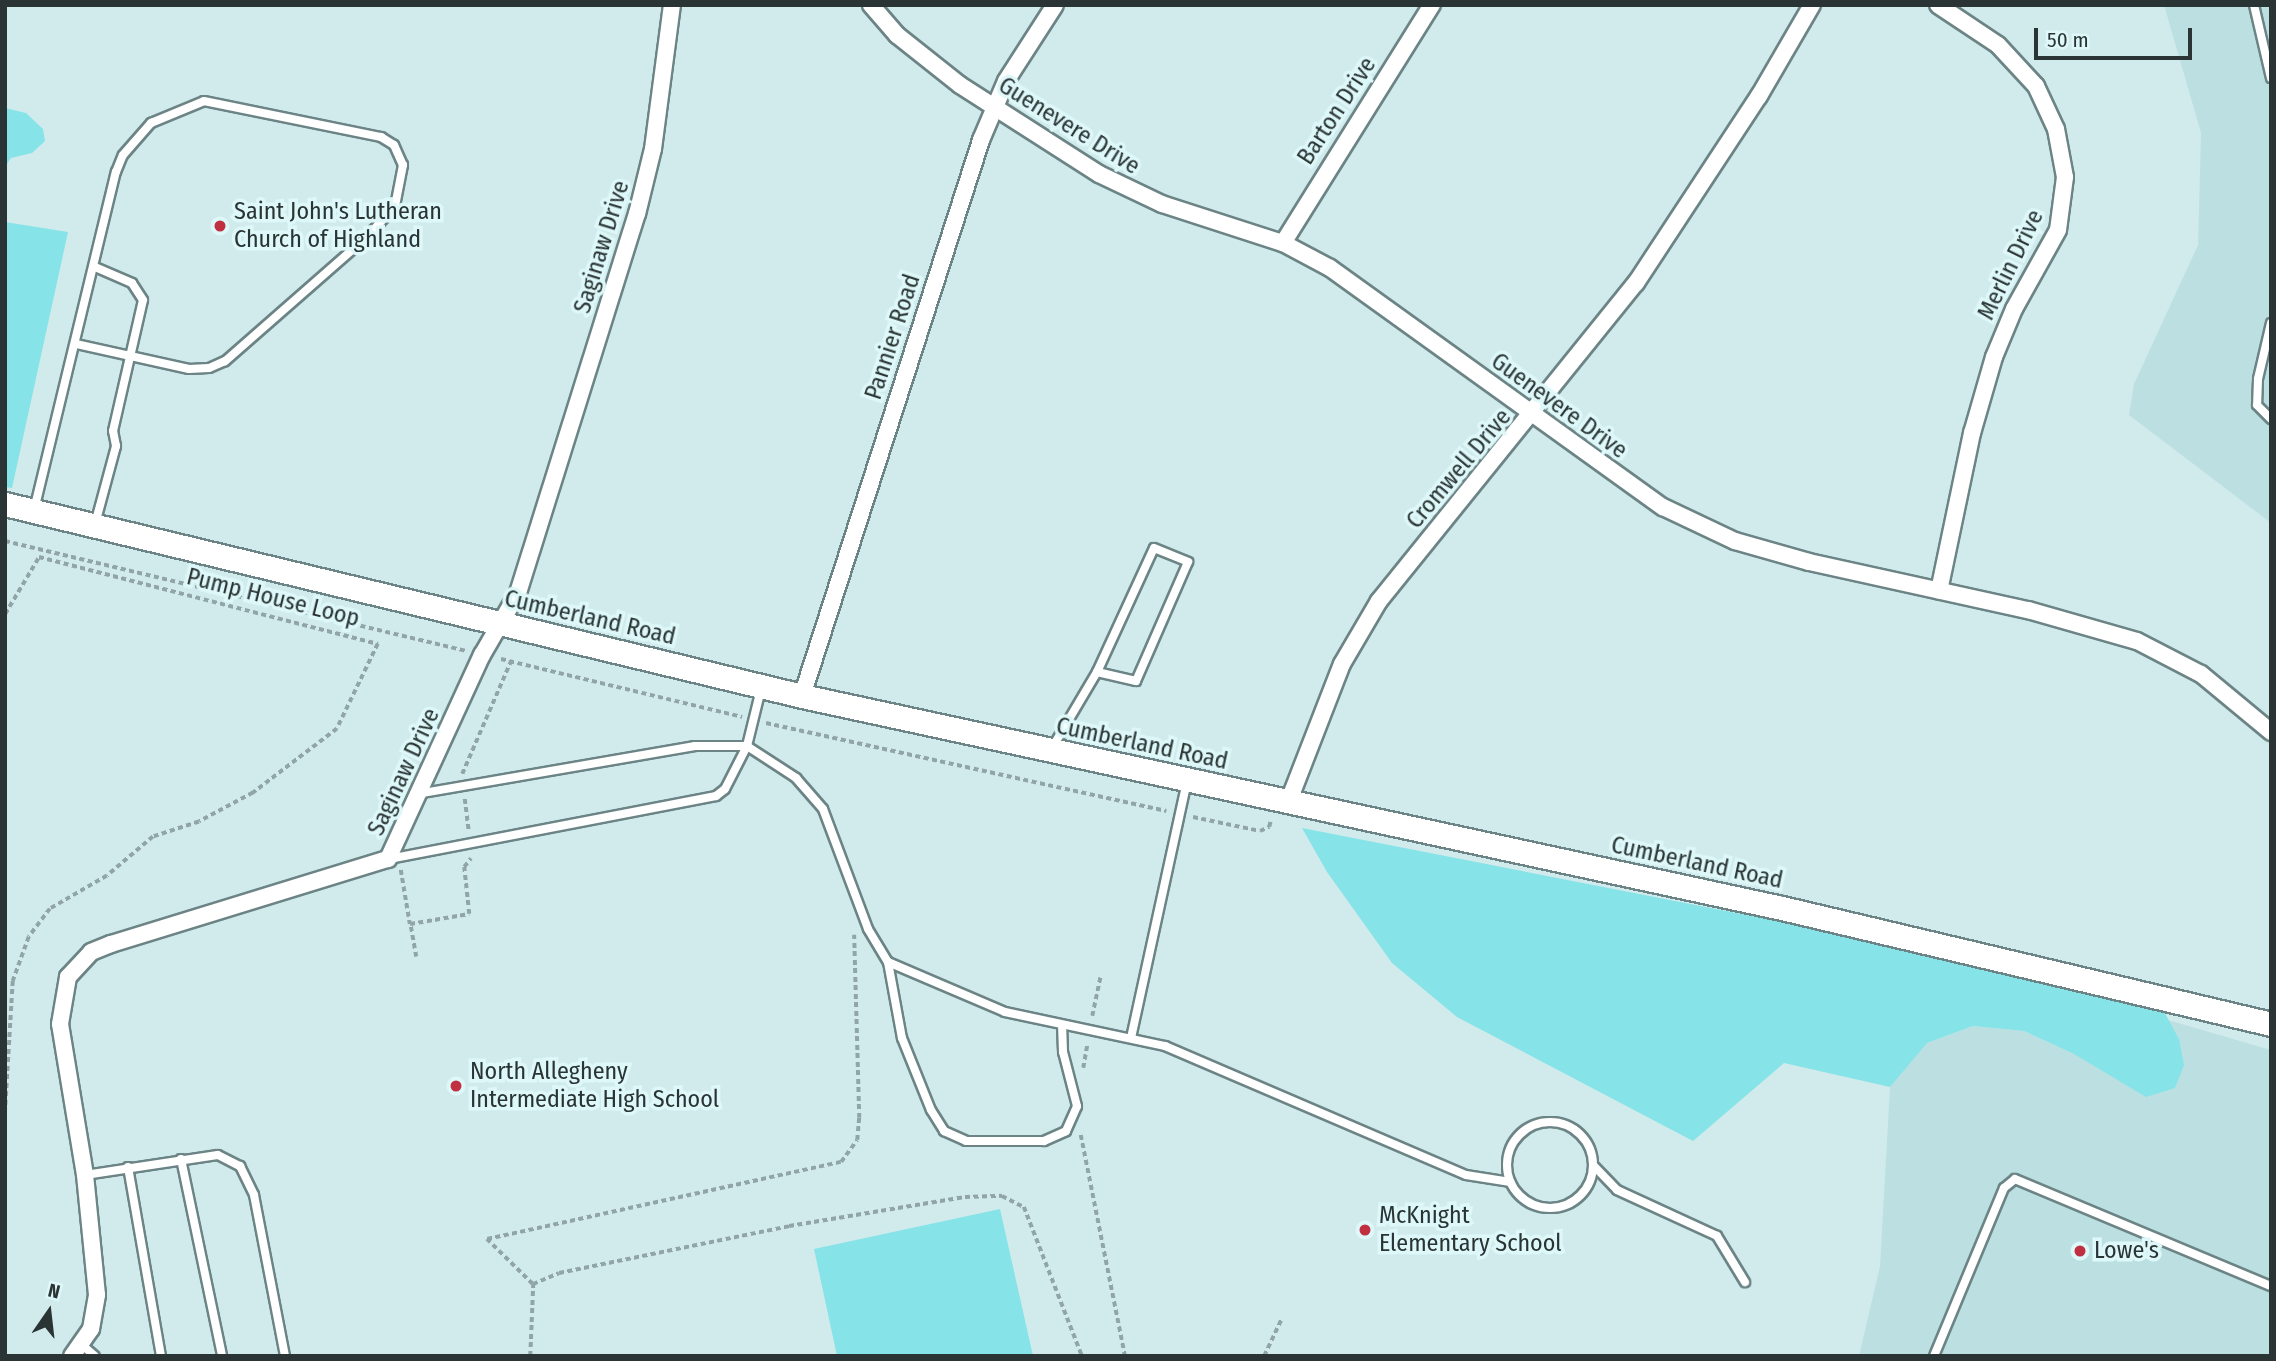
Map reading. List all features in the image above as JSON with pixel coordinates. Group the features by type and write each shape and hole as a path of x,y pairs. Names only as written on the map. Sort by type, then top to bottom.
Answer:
{"main road":[{"name":"Cumberland Road","path":"5,503 802,696 1282,802 1782,908 2271,1024"}],"street":[{"name":"Saginaw Drive","path":"77,1350 91,1329 97,1295 85,1175 60,1024 64,991 78,963 111,944 394,858 482,655 502,624 517,593 637,214 653,149 672,5"},
{"name":"Guenevere Drive","path":"871,5 926,60 993,107 1126,190 1283,243 1350,282 1627,484 1699,526 1809,562 2028,610 2137,641 2201,674 2271,732"},
{"name":"Pannier Road","path":"802,696 993,107 1055,5"},
{"name":"Barton Drive","path":"1283,243 1432,5"},
{"name":"Cromwell Drive","path":"1282,802 1360,631 1379,601 1534,415 1636,283 1759,96 1812,5"},
{"name":"Merlin Drive","path":"1938,5 1998,45 2036,86 2056,129 2065,177 2058,230 1994,357 1972,433 1939,591"}],"lane":[{"path":"2254,5 2271,78"},
{"path":"34,510 123,155 151,123 188,105 219,103 382,137 401,156 402,177 395,206 368,236 225,361 209,368 189,369 76,344"},
{"path":"95,267 132,283 142,294 113,431 116,446 95,525"},
{"path":"2271,323 2258,379 2257,405 2271,419"},
{"path":"1050,750 1097,672 1154,548 1188,562 1136,681 1097,672"},
{"path":"394,858 716,796 725,789 747,746 762,686"},
{"path":"422,793 695,747 747,746 796,778 823,809 860,909 888,962 902,1038 944,1131 966,1141 1044,1141 1066,1131 1077,1106 1063,1052 1062,1026"},
{"path":"1131,1038 1187,780"},
{"path":"888,962 1005,1012 1165,1046 1466,1175 1510,1182"},
{"path":"1594,1166 1583,1195 1572,1204 1554,1209 1527,1202 1510,1182 1508,1153 1515,1140 1538,1123 1553,1121 1581,1135 1594,1166 1617,1190 1717,1236 1745,1282"},
{"path":"85,1175 181,1159 218,1155 232,1159 248,1178 285,1356"},
{"path":"181,1159 222,1356"},
{"path":"128,1167 161,1356"},
{"path":"1934,1356 2004,1188 2015,1179 2271,1286"},
{"path":"77,1350 95,1356"}],"path":[{"path":"5,541 754,720 1179,814 1265,831 1282,802"},
{"name":"Pump House Loop","path":"5,614 39,556 378,644 337,729 253,793 199,822 153,837 107,876 50,909 29,937 13,981 5,1115"},
{"path":"410,924 469,914 464,867 471,859 471,844 462,767 511,661"},
{"path":"394,858 416,957"},
{"path":"530,1356 533,1284 487,1240 841,1162 857,1140 859,1118 854,932 860,909"},
{"path":"1100,977 1077,1106 1125,1356"},
{"path":"533,1284 559,1273 789,1226 965,1197 1002,1196 1024,1207 1082,1356"},
{"path":"1264,1356 1282,1318"}],"shaded area":[{"path":"2164,5 2271,5 2271,523 2129,415 2134,384 2198,245 2201,133"},
{"path":"5,108 26,113 43,129 45,141 32,153 11,158 5,167"},
{"path":"5,222 68,232 12,488 5,487"},
{"path":"1302,828 2155,995 2179,1039 2184,1065 2175,1088 2146,1097 2074,1054 2024,1031 1973,1026 1927,1043 1890,1087 1784,1063 1693,1141 1457,1017 1392,963 1327,872"},
{"path":"2168,1020 2271,1050 2271,1356 1859,1356 1880,1266 1890,1087 1902,1067 1927,1043 1973,1026 2024,1031 2074,1054 2179,1039"},
{"path":"1000,1209 1033,1356 837,1356 814,1249"}],"place":[{"name":"Saint John's Lutheran Church of Highland","path":"220,226"},
{"name":"North Allegheny Intermediate High School","path":"456,1086"},
{"name":"McKnight Elementary School","path":"1365,1230"},
{"name":"Lowe's","path":"2080,1251"}]}
